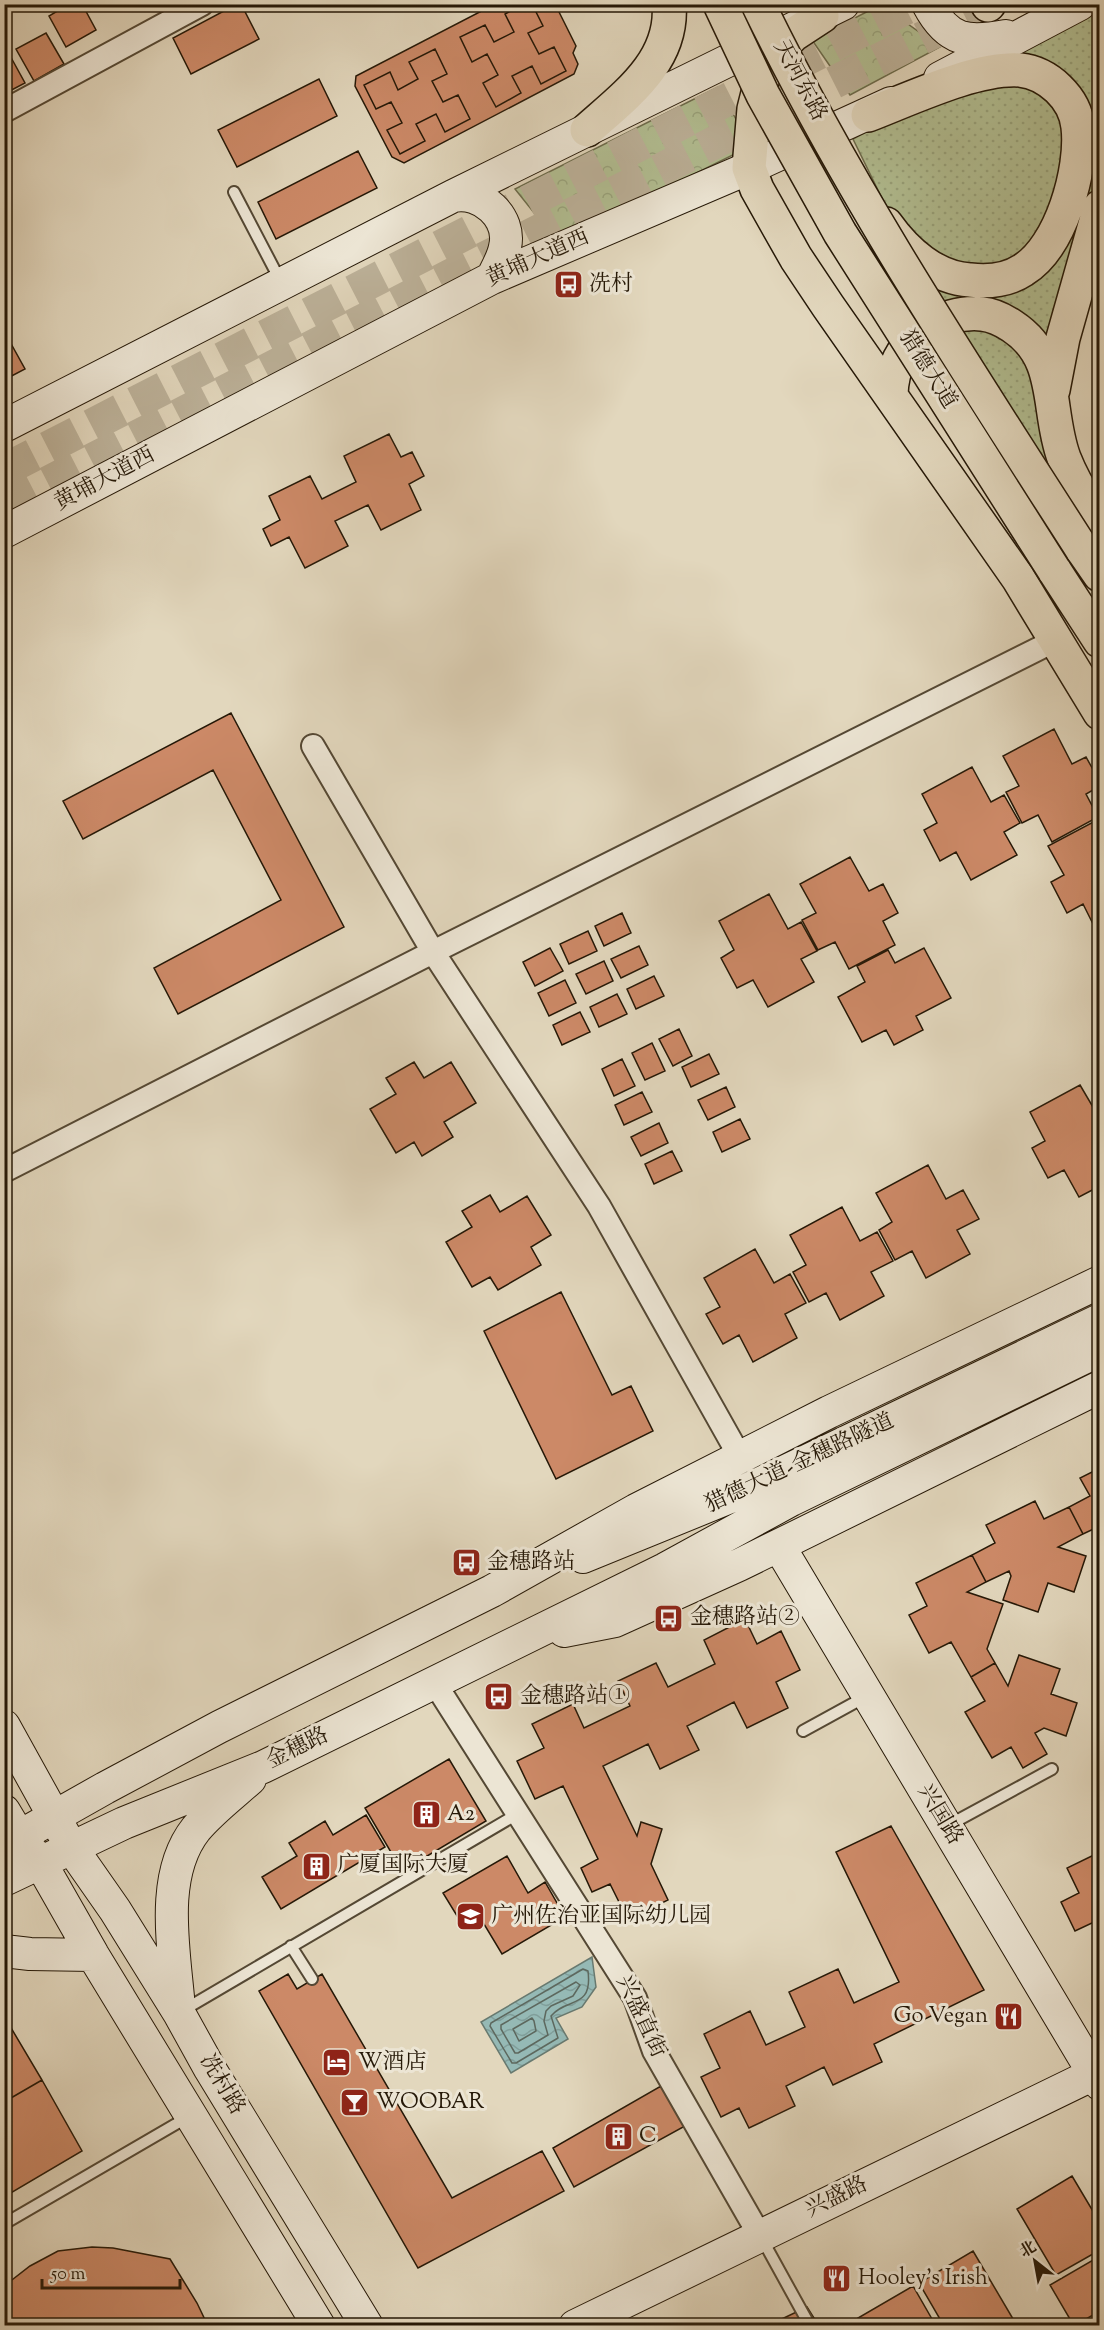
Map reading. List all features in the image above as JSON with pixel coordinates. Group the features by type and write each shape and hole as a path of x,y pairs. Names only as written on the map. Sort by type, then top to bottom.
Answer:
{"highway":[{"path":"587,130 647,75 659,57 667,36 669,4"},
{"name":"天河东路","path":"720,4 763,95"},
{"name":"天河东路","path":"758,4 839,158"},
{"path":"832,10 794,35 777,51 767,67 754,109 749,168 769,213 796,258 1018,578 1100,712"},
{"path":"839,158 895,236 921,261 941,273 960,280 982,281 1005,278 1023,270 1038,258 1053,238 1064,212 1076,164 1078,125 1073,110 1057,87 1045,78 1022,70 984,74 868,115"},
{"name":"猎德大道","path":"763,95 840,233 1100,640"},
{"name":"猎德大道","path":"839,158 894,254 1094,549"},
{"path":"1052,392 1063,338 1100,207"},
{"path":"891,394 892,377 898,359 916,337 928,327 954,315 973,313 989,314 1003,320 1029,340 1043,361 1052,392 1057,436 1073,479 1094,549"}],"main road":[{"path":"928,4 935,18 946,30 958,38 967,40 997,38 1035,28"},
{"name":"黄埔大道西","path":"4,532 492,278 868,115 1080,4"},
{"path":"4,426 453,196 832,10"},
{"path":"453,196 463,194 484,201 502,222 506,246 492,278"},
{"path":"8,1833 55,1816 236,1719 492,1591 636,1510 1100,1282"},
{"name":"猎德大道-金穗路隧道","path":"492,1591 614,1545 740,1493 1100,1320"},
{"name":"猎德大道-金穗路隧道","path":"519,1641 665,1569 791,1500 1100,1350"},
{"path":"519,1641 615,1621 779,1546 1100,1387"},
{"name":"兴国路","path":"779,1546 1097,2077"},
{"name":"金穗路","path":"4,1880 124,1822 263,1767 519,1641"},
{"path":"4,1726 55,1816"},
{"path":"179,2013 171,1897 179,1860 196,1830 263,1767"},
{"name":"冼村路","path":"55,1816 71,1847 115,1910 179,2013 210,2068 368,2325"},
{"name":"冼村路","path":"8,1833 40,1862 93,1955 315,2322"},
{"path":"4,1951 30,1954 93,1955"},
{"name":"兴盛路","path":"575,2325 1097,2077"}],"street":[{"path":"4,111 202,4"},
{"path":"4,1171 433,952 1056,640"},
{"path":"313,746 433,952 599,1206 740,1457"},
{"name":"兴盛直街","path":"434,1682 636,1998 654,2051 760,2236"}],"lane":[{"path":"234,192 283,284"},
{"path":"803,1731 868,1695"},
{"path":"946,1827 1052,1769"},
{"path":"179,2013 519,1813"},
{"path":"291,1946 312,1979"},
{"path":"4,2224 190,2115"},
{"path":"760,2236 810,2325"}],"green space":[{"path":"880,5 901,5 908,24 940,47 850,95 812,40"},
{"path":"1099,5 1099,183 1055,338 1065,508 920,276 853,139"},
{"path":"718,87 751,146 543,249 535,214 515,189"}],"water":[{"path":"592,1957 596,1987 582,2007 556,2018 568,2039 511,2073 481,2022"}],"building":[{"path":"69,4 82,4 96,30 66,47 49,16"},
{"path":"241,4 259,39 191,74 173,38"},
{"path":"495,4 555,4 576,46 573,53 578,64 574,74 404,163 392,157 355,86 356,76"},
{"path":"524,4 532,4 543,26 528,33 539,54 554,47 566,71 541,84 532,66 512,76 521,93 496,107 483,83 498,75 487,54 472,62 460,37 485,25 494,42 514,32 505,14"},
{"path":"46,33 64,64 34,81 16,49"},
{"path":"435,49 447,74 432,81 443,102 458,95 470,119 445,132 436,114 416,124 425,141 400,154 387,130 402,123 391,102 376,109 364,85 390,72 398,90 418,79 409,62"},
{"path":"8,52 25,83 4,94 4,53"},
{"path":"319,79 337,116 237,167 218,130"},
{"path":"358,151 377,188 276,239 258,202"},
{"path":"4,331 25,369 4,380"},
{"path":"389,434 401,457 412,452 424,476 409,484 421,510 381,530 368,505 335,521 348,546 305,568 289,537 271,546 263,529 280,520 269,496 310,476 322,499 356,482 344,456"},
{"path":"231,713 344,927 178,1014 154,968 281,900 213,770 83,839 63,801"},
{"path":"1054,729 1072,764 1086,757 1100,786 1086,794 1098,817 1052,842 1038,815 1022,823 1006,792 1019,786 1003,756"},
{"path":"972,767 991,802 1004,795 1020,823 1004,832 1017,855 971,880 956,852 940,861 924,830 937,823 922,794"},
{"path":"1099,819 1100,930 1097,932 1083,904 1067,913 1051,882 1064,875 1048,846"},
{"path":"850,857 869,891 883,884 898,913 883,921 895,945 849,969 835,942 818,950 802,920 816,913 800,884"},
{"path":"769,894 788,929 801,922 817,951 801,959 814,982 768,1007 753,980 737,988 721,958 734,950 719,921"},
{"path":"622,913 631,933 604,946 595,926"},
{"path":"588,931 597,951 569,964 560,944"},
{"path":"639,946 648,965 621,978 611,959"},
{"path":"550,948 563,971 535,986 523,962"},
{"path":"924,948 951,998 916,1016 923,1030 894,1045 886,1030 862,1042 838,997 865,982 857,966 888,950 895,963"},
{"path":"604,961 613,981 586,994 576,974"},
{"path":"654,976 664,996 636,1009 627,989"},
{"path":"565,980 576,1003 549,1016 538,993"},
{"path":"617,994 627,1014 599,1027 590,1007"},
{"path":"580,1012 590,1032 562,1045 553,1025"},
{"path":"679,1029 692,1056 673,1066 659,1039"},
{"path":"652,1043 665,1071 645,1080 632,1053"},
{"path":"709,1054 719,1074 691,1087 682,1067"},
{"path":"622,1059 635,1086 614,1096 602,1069"},
{"path":"414,1062 424,1078 451,1062 476,1103 444,1122 453,1137 422,1156 414,1142 396,1153 370,1109 396,1094 386,1078"},
{"path":"1080,1085 1100,1119 1100,1186 1079,1197 1064,1170 1048,1178 1032,1148 1045,1141 1030,1112"},
{"path":"726,1087 735,1107 708,1120 698,1100"},
{"path":"642,1092 652,1112 624,1125 615,1105"},
{"path":"740,1119 750,1139 722,1152 713,1132"},
{"path":"659,1123 668,1143 641,1156 631,1137"},
{"path":"672,1151 682,1171 654,1184 645,1164"},
{"path":"928,1165 946,1199 963,1190 979,1219 957,1230 970,1254 926,1278 912,1251 895,1260 879,1230 892,1222 876,1193"},
{"path":"490,1195 500,1212 527,1196 551,1235 531,1247 541,1265 498,1290 490,1277 472,1287 446,1242 472,1227 462,1211"},
{"path":"842,1207 860,1241 877,1232 893,1261 871,1272 884,1296 840,1320 826,1293 809,1302 793,1272 806,1265 790,1235"},
{"path":"755,1249 774,1283 790,1274 806,1303 785,1314 797,1338 753,1362 739,1335 723,1344 706,1314 720,1307 704,1278"},
{"path":"561,1292 612,1395 631,1386 653,1431 556,1479 484,1331"},
{"path":"1100,1468 1100,1526 1083,1534 1069,1507 1090,1496 1080,1478"},
{"path":"1035,1501 1044,1519 1069,1507 1083,1534 1058,1547 1086,1556 1074,1592 1048,1583 1038,1612 1003,1600 1011,1576 1009,1571 986,1582 972,1555 995,1543 986,1525"},
{"path":"972,1555 986,1582 967,1592 1003,1604 987,1649 995,1663 971,1677 951,1642 929,1653 909,1615 927,1606 916,1583"},
{"path":"745,1619 757,1644 781,1631 800,1670 776,1682 788,1708 747,1728 734,1702 687,1726 699,1750 660,1769 648,1744 603,1766 637,1836 641,1822 662,1829 651,1864 668,1900 628,1920 610,1884 592,1892 581,1868 598,1859 563,1786 535,1799 517,1761 544,1748 532,1724 573,1704 584,1728 630,1706 618,1681 656,1663 668,1687 715,1664 704,1640"},
{"path":"1019,1655 1060,1669 1051,1694 1077,1703 1066,1736 1044,1728 1035,1733 1047,1754 1023,1768 1011,1747 992,1758 965,1712 985,1701 971,1677 995,1663 1008,1686"},
{"name":"A2","path":"449,1759 486,1821 402,1871 365,1808"},
{"name":"广厦国际大厦","path":"366,1815 385,1847 281,1909 262,1877 297,1856 289,1843 325,1821 333,1835"},
{"path":"891,1826 984,1990 874,2044 882,2062 833,2085 824,2067 786,2086 795,2106 749,2128 739,2108 721,2117 701,2077 720,2068 704,2034 750,2011 766,2045 805,2027 789,1992 838,1969 854,2003 899,1982 836,1852"},
{"path":"1100,1852 1100,1934 1094,1922 1075,1931 1061,1902 1079,1893 1067,1868"},
{"path":"507,1856 528,1893 545,1882 565,1917 502,1954 478,1914 462,1924 443,1893"},
{"name":"W酒店","path":"288,1974 297,1989 322,1974 452,2198 542,2151 564,2191 418,2268 259,1991"},
{"path":"4,2016 42,2080 4,2102"},
{"path":"42,2080 82,2151 4,2197 4,2102"},
{"name":"C","path":"661,2086 685,2126 574,2187 553,2148"},
{"path":"1072,2176 1100,2223 1100,2250 1056,2275 1017,2209"},
{"path":"92,2247 113,2248 170,2259 208,2326 4,2326 4,2287 8,2283 30,2266 58,2251"},
{"path":"973,2251 1016,2324 1014,2326 944,2326 919,2283"},
{"path":"1100,2256 1100,2311 1074,2326 1050,2285"},
{"path":"913,2286 936,2326 863,2326 858,2318"},
{"path":"807,2307 819,2326 767,2326"}],"tunnel":[{"path":"4,470 914,4"},
{"path":"4,505 463,269 988,5"}],"place":[{"name":"冼村","path":"568,285"},
{"name":"金穗路站","path":"466,1563"},
{"name":"金穗路站②","path":"669,1618"},
{"name":"金穗路站①","path":"499,1697"},
{"name":"A2","path":"426,1815"},
{"name":"广厦国际大厦","path":"316,1866"},
{"name":"广州佐治亚国际幼儿园","path":"470,1917"},
{"name":"Go Vegan","path":"1009,2017"},
{"name":"W酒店","path":"337,2063"},
{"name":"WOOBAR","path":"355,2103"},
{"name":"C","path":"618,2137"},
{"name":"Hooley's Irish","path":"837,2279"}]}
